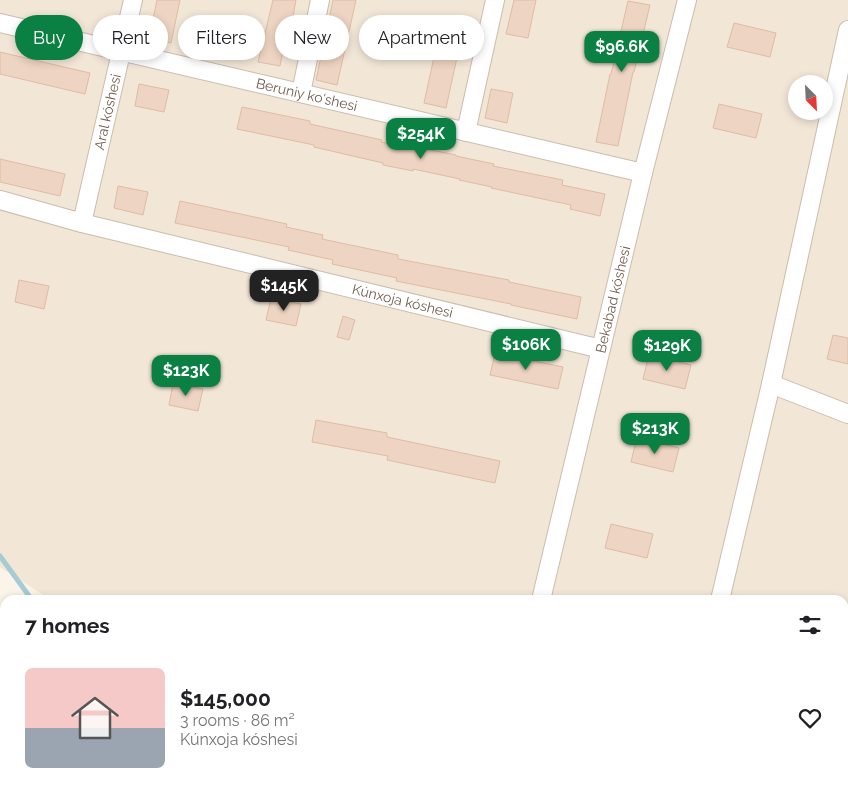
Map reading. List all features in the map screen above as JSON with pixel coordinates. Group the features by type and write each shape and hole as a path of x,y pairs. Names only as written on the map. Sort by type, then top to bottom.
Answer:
{"street":[{"name":"Aral kóshesi","path":"130,15 133,0"},
{"path":"301,93 320,0"},
{"path":"466,132 495,0"},
{"name":"Bekabad kóshesi","path":"542,595 686,0"},
{"name":"Beruniy ko'shesi","path":"0,23 93,45"},
{"path":"721,595 771,384 848,30"},
{"name":"Aral kóshesi","path":"82,223 120,60"},
{"name":"Beruniy ko'shesi","path":"157,60 643,173"},
{"name":"Kúnxoja kóshesi","path":"0,200 82,223 601,349"},
{"path":"771,384 848,414"}],"shaded area":[{"path":"0,0 848,0 848,595 43,595 0,567"}],"building":[{"path":"157,0 180,0 171,43 168,42 168,15 154,15"},
{"path":"273,0 296,0 293,15 275,15 275,60 281,60 280,66 258,62 258,60 265,60 265,33"},
{"path":"333,0 356,0 349,31 349,15 330,15"},
{"path":"514,0 536,0 528,38 506,34"},
{"path":"628,1 650,5 633,72 618,146 596,142"},
{"path":"734,23 776,33 770,57 727,47"},
{"path":"0,52 15,56 15,60 34,60 90,73 85,94 0,74"},
{"path":"320,60 343,60 337,85 316,80"},
{"path":"433,60 456,60 446,108 424,103"},
{"path":"139,84 169,90 164,112 135,106"},
{"path":"491,89 513,93 507,123 485,118"},
{"path":"719,104 762,114 756,138 713,128"},
{"path":"242,107 310,121 310,124 382,140 381,142 456,155 494,164 493,166 563,180 562,185 605,194 600,216 570,209 571,205 413,169 413,171 383,165 383,163 314,147 314,145 237,129"},
{"path":"0,159 65,174 60,196 0,182"},
{"path":"118,186 148,192 143,215 114,208"},
{"path":"180,201 287,224 286,227 323,235 322,239 398,255 398,259 509,280 509,282 581,297 577,319 396,281 397,278 332,264 333,260 288,250 289,247 175,223"},
{"path":"19,280 49,286 44,309 15,302"},
{"path":"271,298 301,304 296,326 266,320"},
{"path":"343,316 355,320 349,340 337,337"},
{"path":"833,335 848,338 848,364 827,359"},
{"path":"495,353 563,367 558,389 490,375"},
{"path":"649,354 691,365 685,389 643,379"},
{"path":"173,383 203,389 198,411 169,405"},
{"path":"316,420 387,433 387,437 500,461 495,483 387,460 388,456 312,442"},
{"path":"637,437 679,448 673,472 631,462"},
{"path":"611,524 653,534 647,558 605,548"}],"waterway":[{"path":"0,556 28,595"}]}
